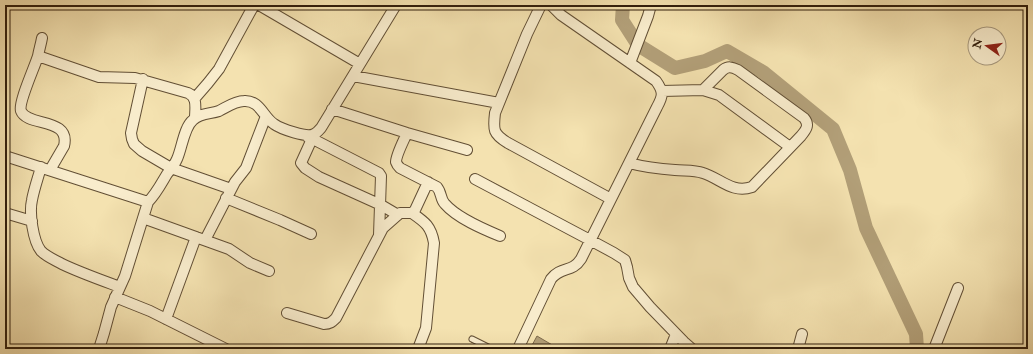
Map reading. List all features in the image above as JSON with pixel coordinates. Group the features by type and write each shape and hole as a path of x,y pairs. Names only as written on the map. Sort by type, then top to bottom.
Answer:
{"street":[{"path":"195,118 195,98 219,69 254,5"},
{"path":"259,5 360,64"},
{"path":"307,136 314,134 321,128 396,5"},
{"path":"541,5 526,34 495,113 493,127 496,134 501,139 611,199"},
{"path":"518,349 551,279 558,272 570,269 578,264 662,96 662,91 656,81 561,15 551,5"},
{"path":"630,63 652,5"},
{"path":"42,38 38,56 23,98 21,110 26,117 59,128 64,134 65,141 64,146 45,169 31,201 32,221 38,246 43,253 53,259 120,287"},
{"path":"38,56 99,76 135,78 143,80 192,94 195,98"},
{"path":"629,163 662,169 695,171 711,176 732,188 745,190 752,187 805,131 808,125 804,118 738,70 730,67 717,75 704,90"},
{"path":"353,76 499,103"},
{"path":"143,80 131,132 134,144 142,151 171,168 231,189"},
{"path":"662,91 704,90 719,95 790,147"},
{"path":"98,349 111,307 125,276 148,202 154,196 177,160 189,123 202,115 212,113 244,100 252,101 259,106 273,124 307,136 378,172 381,176 379,235"},
{"path":"332,109 467,150"},
{"path":"166,319 200,238 235,182 246,168 266,116"},
{"path":"407,133 396,161 400,168 437,187 440,191 443,202 457,214 500,236"},
{"path":"307,136 311,140 301,164 305,168 319,177 381,204 398,215"},
{"path":"5,156 148,202"},
{"path":"475,179 625,260 629,278 633,287 650,307 692,349"},
{"path":"412,213 415,210 428,182"},
{"path":"226,198 311,234"},
{"path":"5,213 32,221"},
{"path":"287,313 324,324 329,324 332,322 336,318 383,228 400,213 412,213 429,226 432,231 434,243 426,328 418,349"},
{"path":"143,218 229,248 250,262 269,271"},
{"path":"934,349 958,288"},
{"path":"115,298 150,311 226,349"},
{"path":"670,349 676,334"},
{"path":"798,349 802,334"}],"lane":[{"path":"472,339 492,349"}],"shaded area":[{"path":"537,336 559,349 530,349"}],"waterway":[{"path":"623,5 622,20 638,45 675,68 705,61 727,51 763,72 833,129 850,170 866,228 916,334 917,349"}]}
